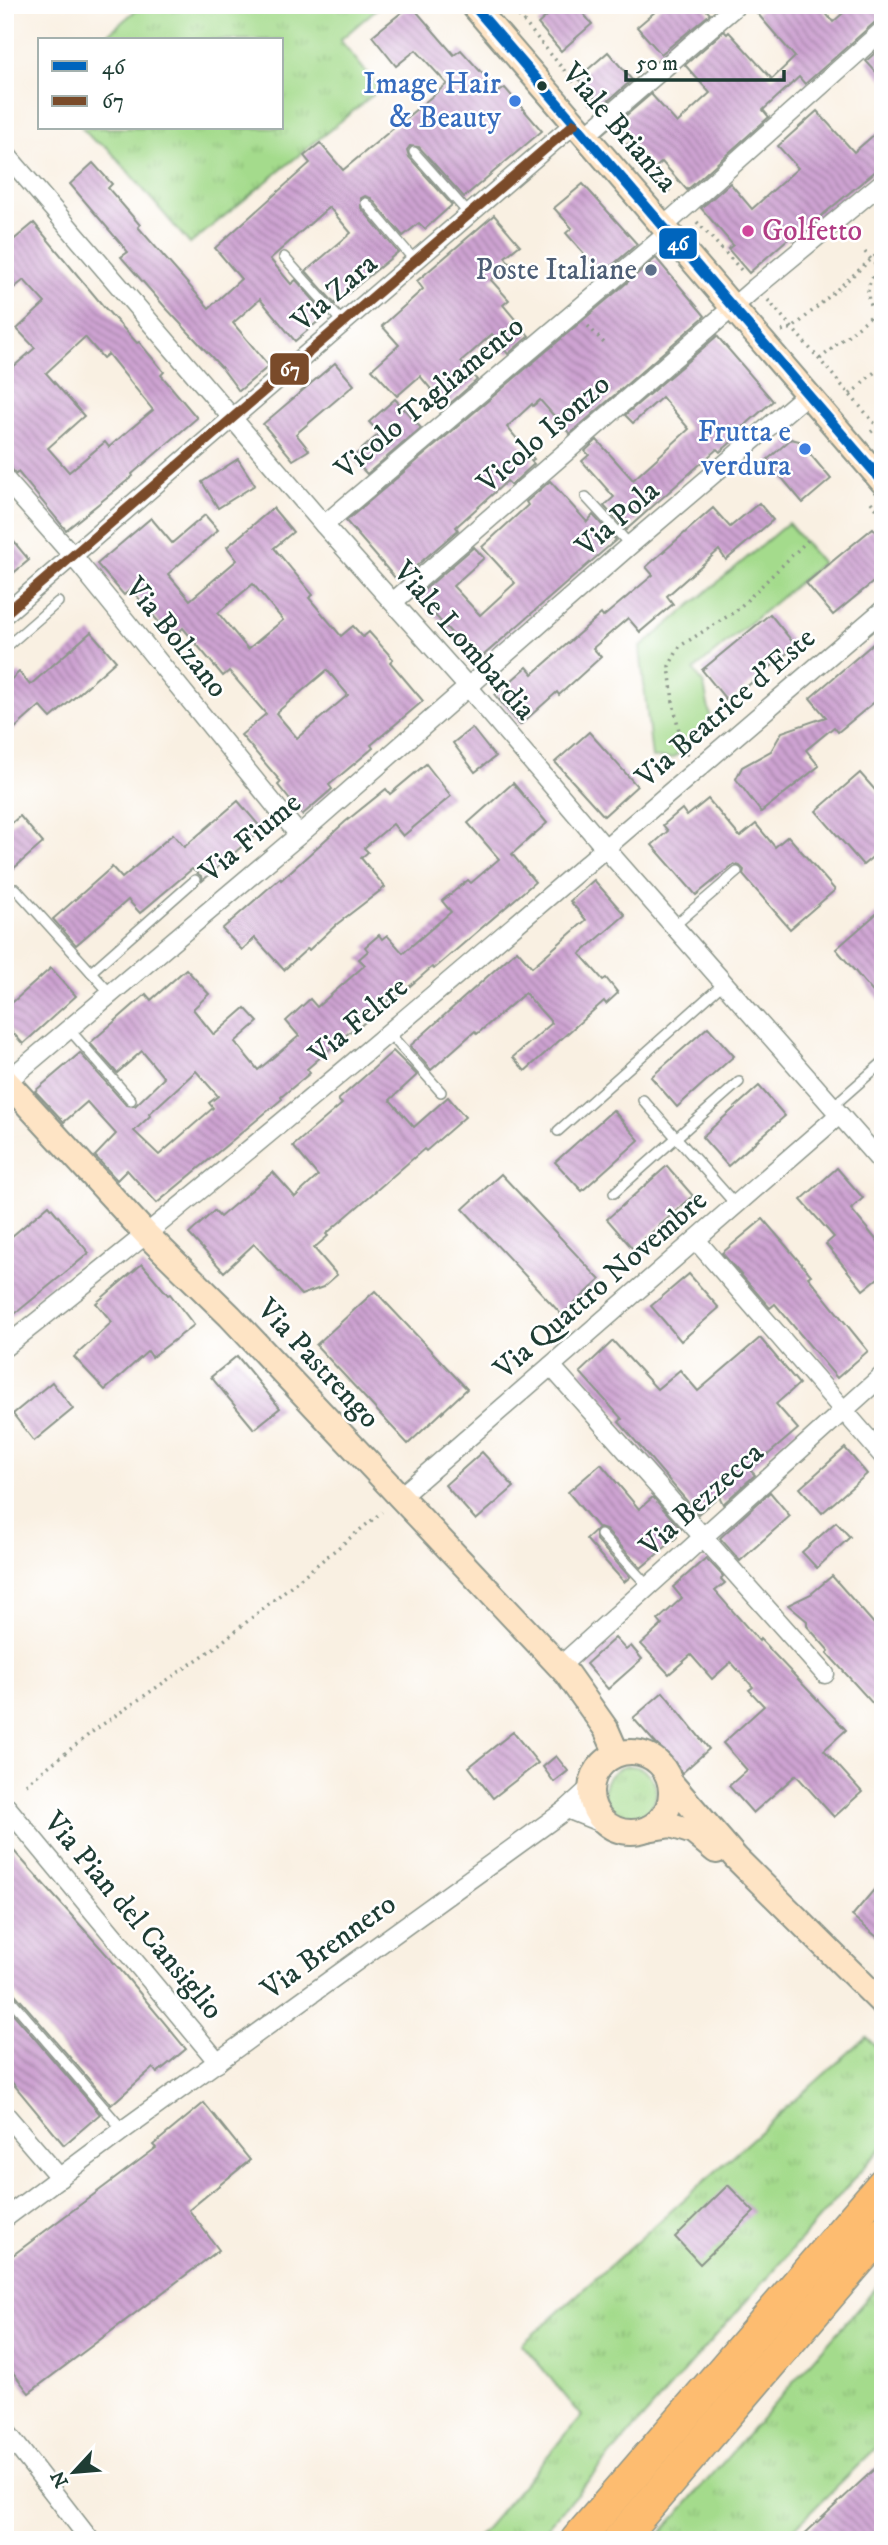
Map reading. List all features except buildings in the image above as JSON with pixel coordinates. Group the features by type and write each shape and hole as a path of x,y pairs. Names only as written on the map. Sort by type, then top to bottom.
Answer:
{"highway":[{"path":"577,2540 883,2184"},
{"path":"620,2540 883,2232"}],"street":[{"name":"Viale Brianza","path":"473,5 883,482"},
{"name":"Via Zara","path":"5,614 468,214 580,130 737,5"},
{"name":"Vicolo Tagliamento","path":"324,525 575,312 883,30"},
{"name":"Viale Lombardia","path":"5,153 324,525 883,1164"},
{"name":"Vicolo Isonzo","path":"393,602 732,308 883,182"},
{"name":"Via Pola","path":"469,688 630,545 806,395"},
{"name":"Via Bolzano","path":"5,479 73,556 299,835"},
{"name":"Via Beatrice d'Este","path":"606,849 883,610"},
{"name":"Via Fiume","path":"6,1082 469,688"},
{"name":"Via Feltre","path":"5,1347 147,1235 606,849"},
{"name":"Via Pastrengo","path":"6,1082 147,1235 230,1316 580,1691 646,1754"},
{"name":"Via Quattro Novembre","path":"400,1497 736,1205 836,1111"},
{"path":"696,1240 883,1456"},
{"path":"551,1366 825,1674"},
{"name":"Via Bezzecca","path":"559,1667 883,1375"},
{"name":"Via Pastrengo","path":"580,1691 606,1729 617,1754"},
{"path":"610,1826 599,1816 592,1801 591,1787 603,1763 617,1754 632,1752 646,1754 657,1761 670,1782 671,1796 666,1813 659,1822 647,1829"},
{"path":"670,1782 736,1858 883,2004"},
{"name":"Via Brennero","path":"5,2218 567,1810 591,1787"},
{"name":"Via Pian del Cansiglio","path":"5,1805 218,2062"},
{"path":"567,1810 632,1833 671,1825 693,1832 720,1853 736,1858"},
{"path":"5,2114 60,2178"},
{"path":"5,2430 90,2540"}],"lane":[{"path":"414,152 468,214"},
{"path":"366,203 415,261"},
{"path":"284,257 342,323"},
{"path":"586,497 630,545"},
{"path":"5,648 58,602"},
{"path":"675,925 737,872"},
{"path":"91,972 195,880"},
{"path":"16,889 110,993"},
{"path":"558,1131 724,983"},
{"path":"68,1028 131,1100"},
{"path":"388,1032 441,1092"},
{"path":"836,1111 883,1062"},
{"path":"614,1193 739,1082"},
{"path":"643,1100 736,1205"},
{"path":"601,1535 648,1586"},
{"path":"5,1993 123,2130"}],"path":[{"path":"759,339 793,328 883,249"},
{"path":"865,252 881,268 868,284 867,293 875,313 883,319"},
{"path":"575,312 605,344"},
{"path":"820,359 875,313"},
{"path":"850,394 883,365"},
{"path":"698,768 683,750 669,666 680,646 736,611 809,539"},
{"path":"26,1784 96,1730 217,1646 400,1497"}],"green space":[{"path":"142,5 381,5 340,40 380,89 190,244 107,147 94,141 84,130 284,130 284,38 103,38"},
{"path":"788,523 822,563 694,670 704,685 712,725 673,758 652,758 640,648"},
{"path":"630,1766 649,1773 656,1792 649,1811 630,1818 611,1811 604,1792 611,1773"},
{"path":"866,2037 883,2054 883,2146 536,2540 475,2540 582,2416 522,2344"},
{"path":"883,2280 883,2441 782,2540 655,2540"}],"transit line":[{"name":"46","path":"473,5 883,482"},
{"name":"67","path":"5,614 574,124"}],"place":[{"name":"Image Hair & Beauty","path":"515,101"},
{"name":"Golfetto","path":"748,231"},
{"name":"Poste Italiane","path":"651,270"},
{"name":"Frutta e verdura","path":"805,449"}]}
